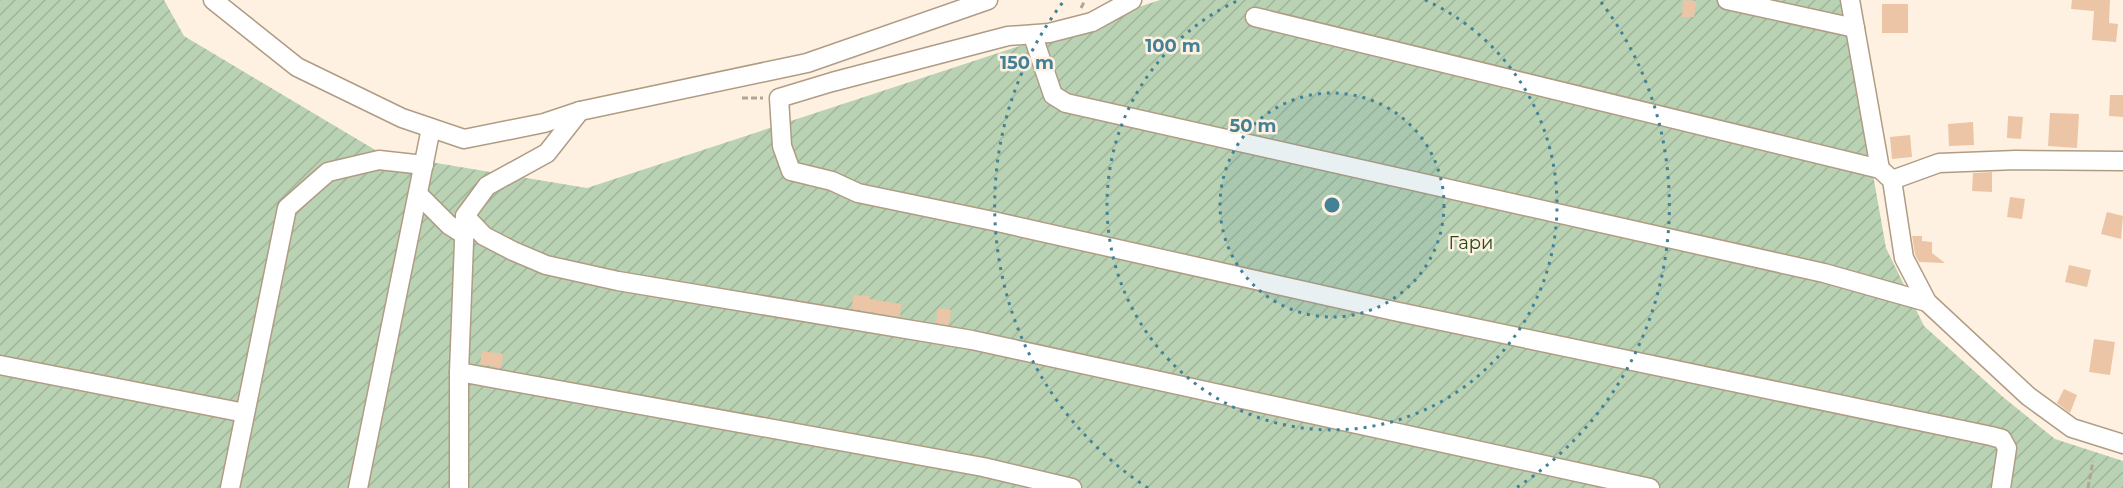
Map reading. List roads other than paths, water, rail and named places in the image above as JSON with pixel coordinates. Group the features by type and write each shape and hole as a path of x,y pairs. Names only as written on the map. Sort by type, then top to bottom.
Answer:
{"street":[{"path":"213,0 297,67 402,118 464,139 544,123 580,111 807,63 988,0"},
{"path":"1132,0 1092,22 1049,33 1008,36 779,98 782,146 791,171 832,181 858,193 1394,311 1991,436 2002,439 2007,448 2001,488"},
{"path":"1727,0 1855,28"},
{"path":"1850,0 1904,258 1927,302 2028,396 2063,422 2072,428 2123,444"},
{"path":"1255,17 1886,174 1939,163 2016,160 2123,161"},
{"path":"1034,39 1053,95 1066,103 1824,273 1927,302"},
{"path":"459,488 459,372 465,216 487,186 547,153 580,111"},
{"path":"358,488 431,128"},
{"path":"230,488 287,208 327,172 379,160 424,165"},
{"path":"418,194 449,225 465,235"},
{"path":"465,216 484,236 546,265 618,281 972,339 1650,488"},
{"path":"0,365 245,413"},
{"path":"459,372 983,467 1072,488"}],"park label":[{"name":"Гари","path":"1471,243"}]}
